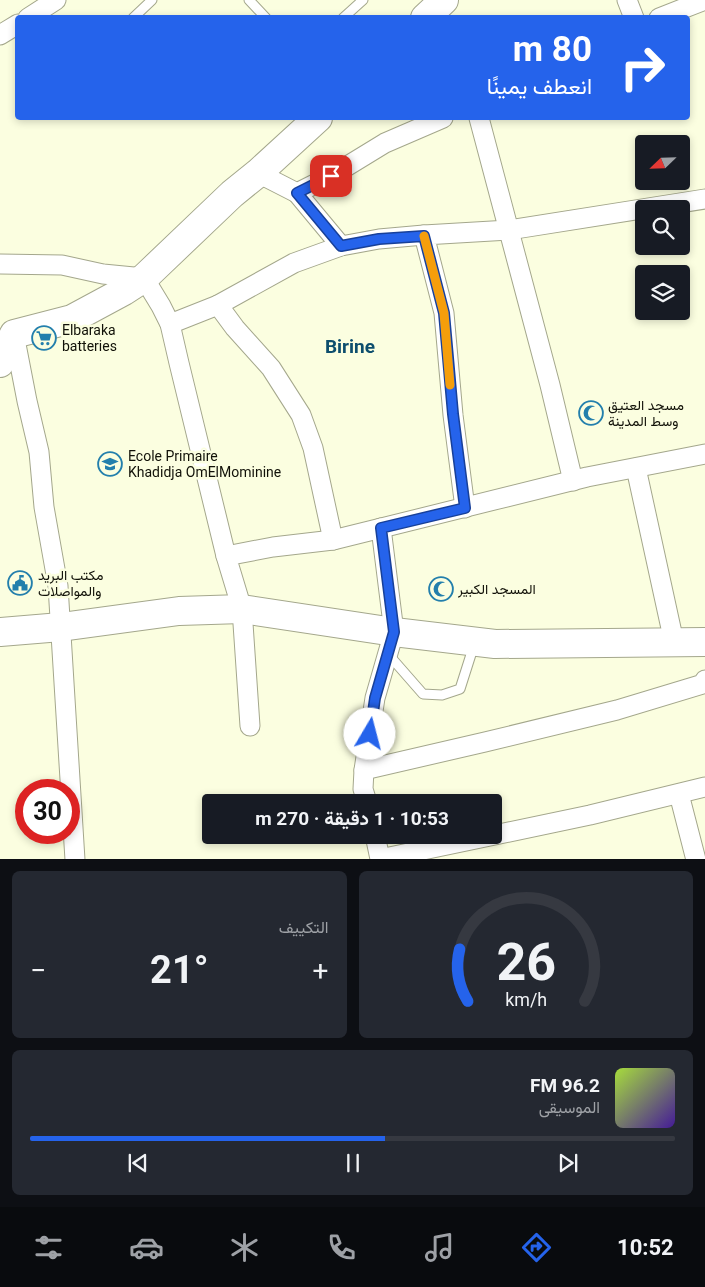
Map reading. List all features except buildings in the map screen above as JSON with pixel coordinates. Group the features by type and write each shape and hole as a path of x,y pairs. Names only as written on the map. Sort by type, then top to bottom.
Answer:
{"main road":[{"path":"429,15 444,0"},
{"path":"0,363 7,336 72,319 144,278 232,194 316,120"},
{"path":"0,632 62,627 179,611 242,609 391,643 705,642"}],"street":[{"path":"33,15 56,0"},
{"path":"627,0 633,15"},
{"path":"667,15 705,0"},
{"path":"0,34 15,26"},
{"path":"297,193 331,176 385,143 438,120"},
{"path":"479,120 550,385 573,481"},
{"path":"258,173 297,193 341,246"},
{"path":"170,324 218,305 294,263 341,246 379,239 509,230 705,199"},
{"path":"424,236 444,313 453,414 465,508"},
{"path":"0,264 62,265 103,274 144,278 161,306 170,324 226,556 242,609 250,726"},
{"path":"218,305 235,328 271,368 301,415 313,448 333,540"},
{"path":"7,336 27,401 39,452 44,507 58,586 75,859"},
{"path":"226,556 273,547 333,540 573,481 705,454"},
{"path":"636,468 674,642"},
{"path":"364,794 364,770 375,698 391,643 381,528"},
{"path":"364,770 618,710 703,684 705,680"},
{"path":"377,844 381,859 590,815 705,787"},
{"path":"679,794 696,859"}],"lane":[{"path":"136,15 152,0"},
{"path":"249,0 263,15"},
{"path":"346,15 363,0"},
{"path":"391,643 423,694 442,695 460,689 475,642"}],"slow traffic":[{"path":"424,236 444,313 450,385"}],"place":[{"name":"Elbaraka batteries","path":"44,338"},
{"name":"مسجد العتيق وسط المدينة","path":"591,413"},
{"name":"Ecole Primaire Khadidja OmElMominine","path":"110,464"},
{"name":"مكتب البريد والمواصلات","path":"20,583"},
{"name":"المسجد الكبير","path":"441,589"}],"district":[{"name":"Birine","path":"350,346"}],"route":[{"path":"331,176 297,193 341,246 379,239 424,236 444,313 453,414 465,508 381,528 394,632 375,698 370,734"}]}
